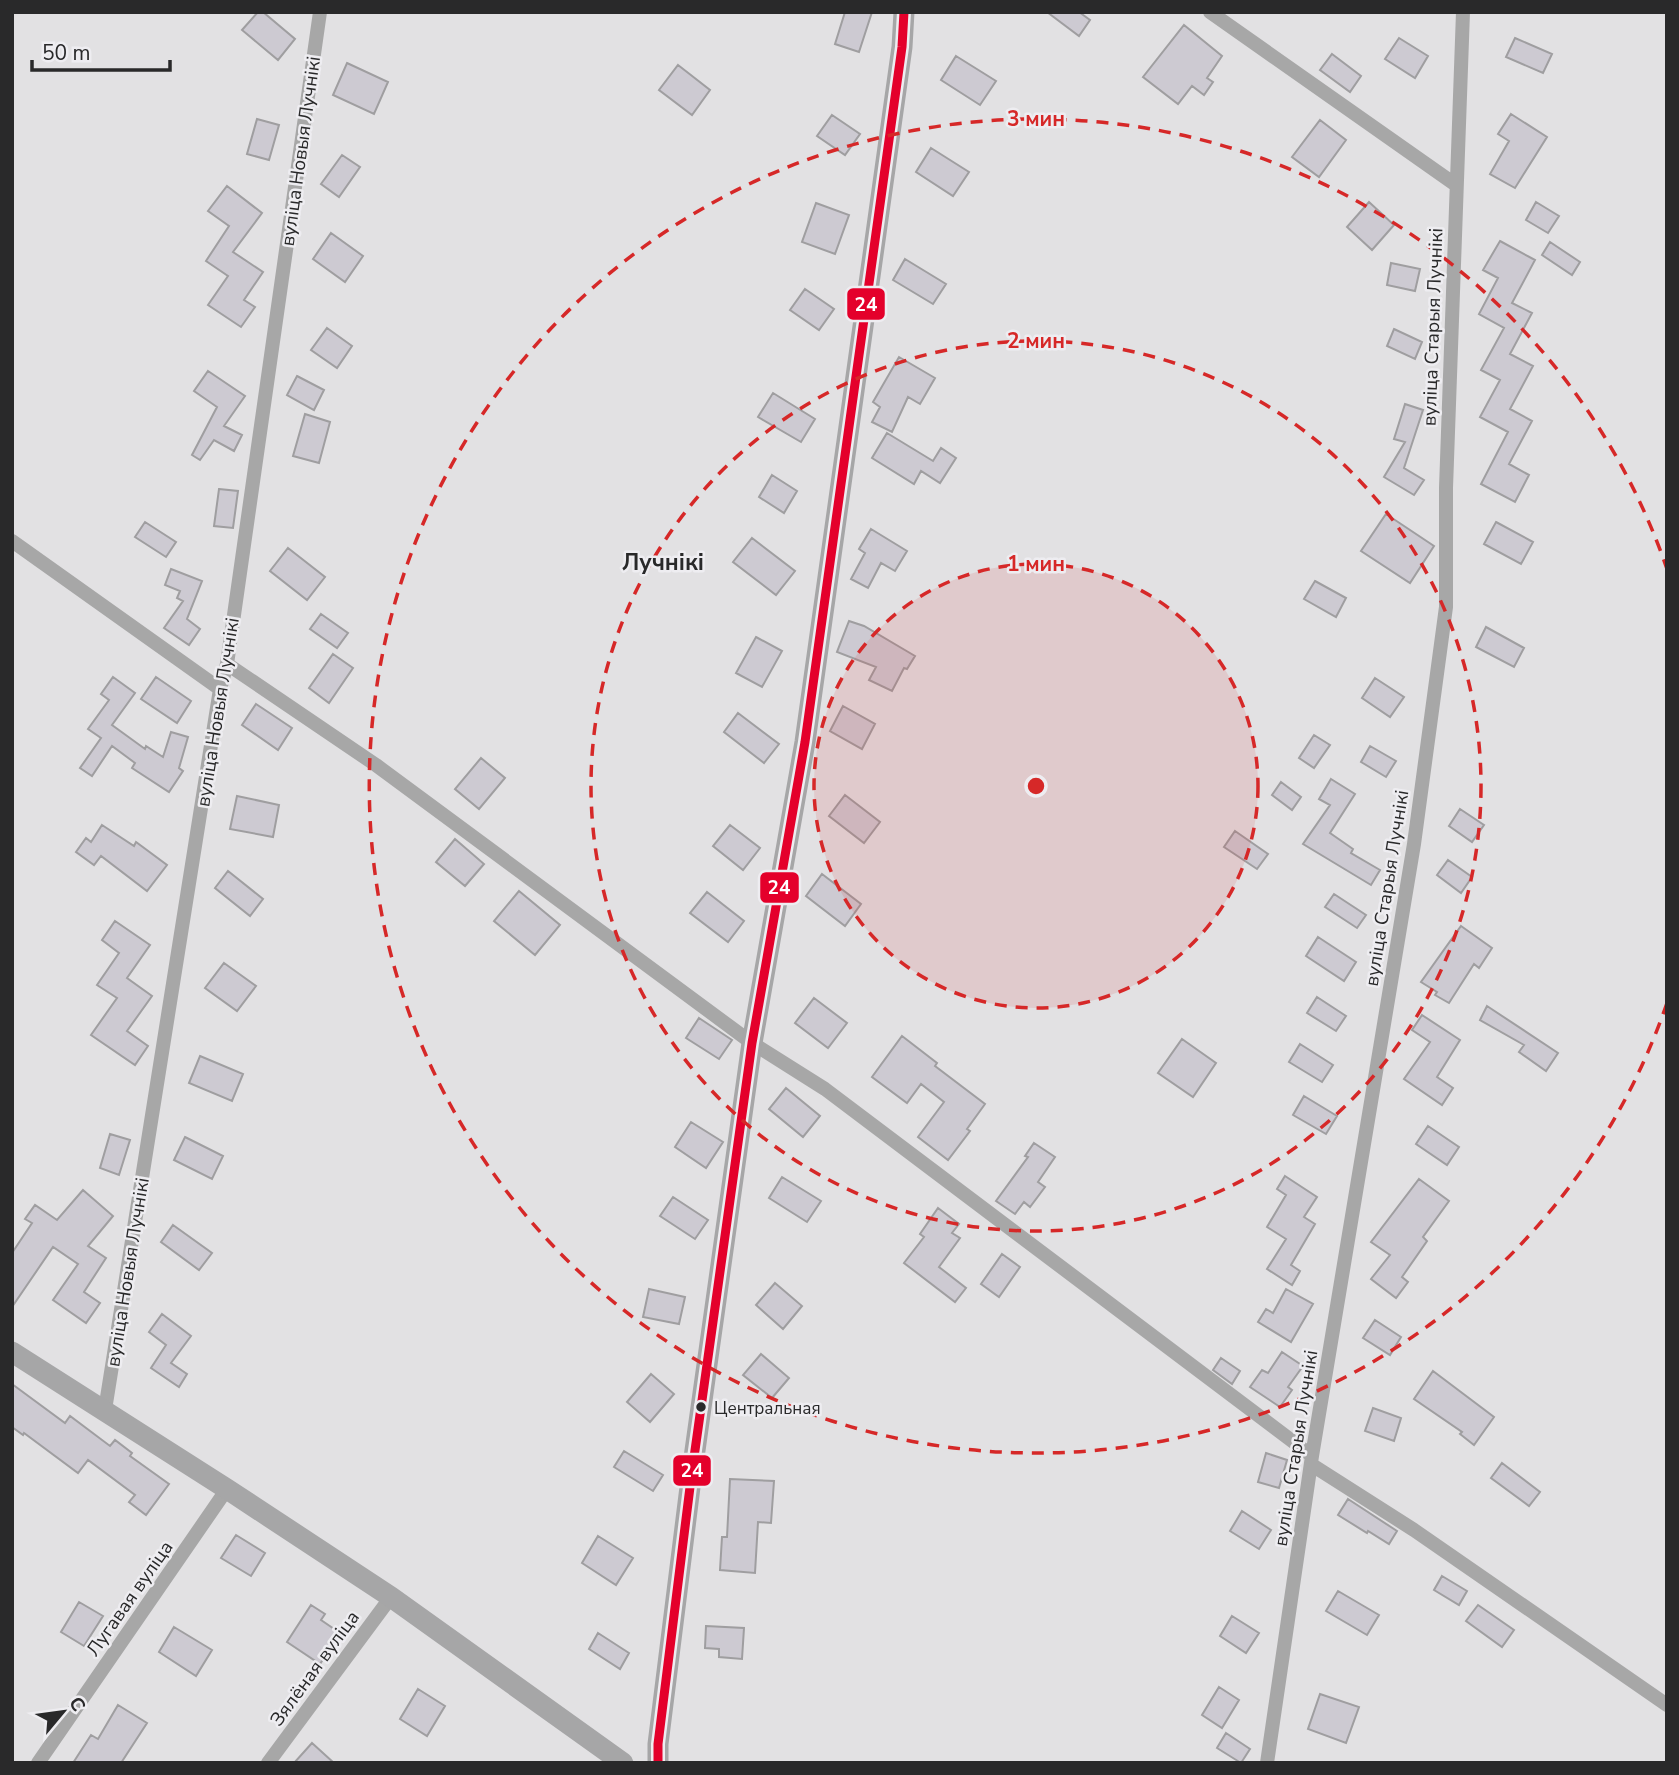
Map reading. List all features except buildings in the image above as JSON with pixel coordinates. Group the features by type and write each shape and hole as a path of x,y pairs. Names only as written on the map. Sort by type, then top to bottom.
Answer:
{"main road":[{"path":"658,1763 657,1744 688,1505 752,1043 806,742 902,47 904,12"},
{"path":"12,1352 391,1597 623,1763"}],"street":[{"name":"вуліца Новыя Лучнікі","path":"105,1410 220,690 227,664 320,12"},
{"path":"1210,12 1456,185"},
{"name":"вуліца Старыя Лучнікі","path":"1267,1763 1312,1461 1414,844 1446,607 1446,488 1463,12"},
{"path":"12,541 220,690"},
{"path":"227,664 376,765 752,1043 825,1089 1312,1461 1667,1705"},
{"name":"Лугавая вуліца","path":"38,1763 227,1489"},
{"name":"Зялёная вуліца","path":"268,1763 391,1597"}],"transit line":[{"name":"24","path":"658,1763 658,1744 691,1479 752,1043 805,742 902,47 904,12"}],"place":[{"name":"Центральная","path":"701,1407"}],"district":[{"name":"Лучнікі","path":"663,562"}]}
